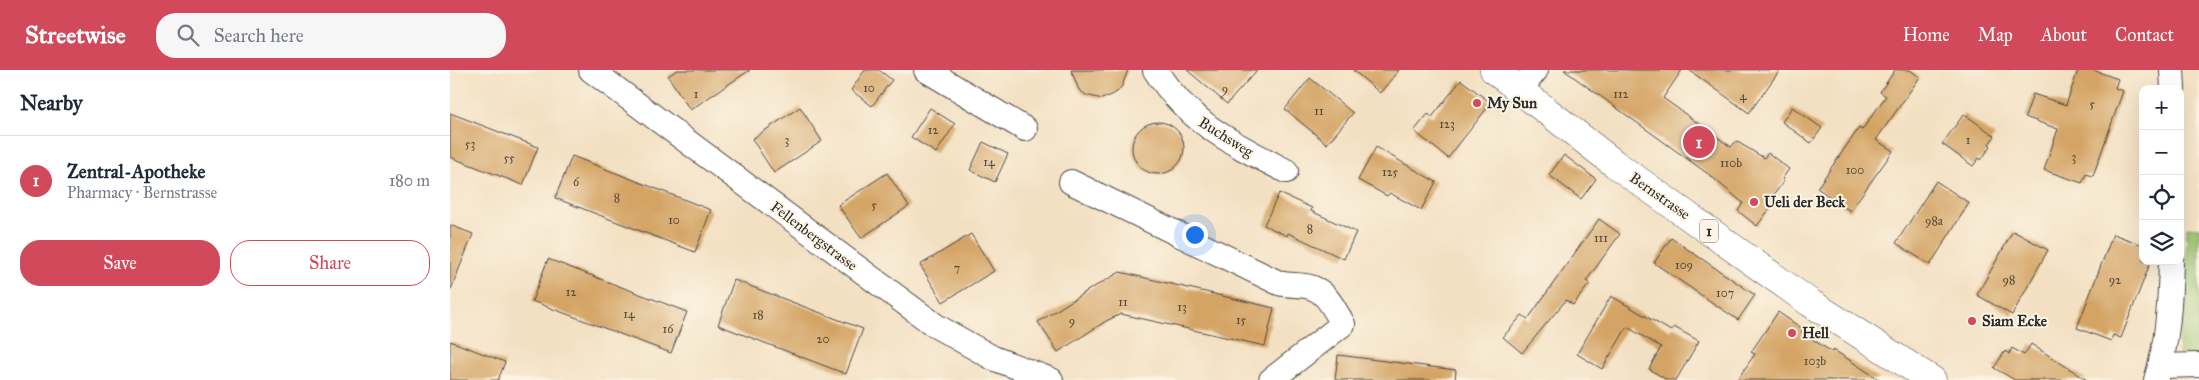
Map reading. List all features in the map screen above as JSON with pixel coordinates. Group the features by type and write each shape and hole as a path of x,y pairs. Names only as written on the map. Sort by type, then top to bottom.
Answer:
{"main road":[{"name":"Bernstrasse","path":"1494,70 1615,164 1809,302 1932,380"}],"street":[{"name":"Fellenbergstrasse","path":"591,70 936,326 993,358 1051,380"},
{"path":"926,70 1026,129"},
{"name":"Buchsweg","path":"1156,70 1168,89 1201,123 1230,142 1286,171"},
{"path":"1519,91 1536,70"},
{"path":"2172,70 2173,85"},
{"path":"1070,182 1279,283 1309,286 1322,293 1343,324 1271,380"},
{"path":"2171,265 2170,296 2158,373 2199,365"}],"green space":[{"path":"2187,227 2199,228 2199,357 2179,354 2178,351 2185,297"}],"building":[{"path":"677,70 750,70 690,110 668,76"},
{"path":"865,70 879,70 892,80 872,106 851,90"},
{"path":"1071,70 1128,70 1122,86 1117,92 1102,99 1086,95 1079,90"},
{"path":"1187,70 1257,70 1227,104"},
{"path":"1353,70 1399,70 1380,93"},
{"path":"1564,70 1682,70 1663,98 1731,147 1736,141 1764,158 1768,153 1789,169 1782,179 1784,181 1767,204 1771,207 1757,226 1738,211 1743,203 1711,176"},
{"path":"1689,70 1780,70 1749,113"},
{"path":"1895,70 1910,70 1920,77 1876,140 1893,151 1850,211 1817,188 1859,128 1862,130 1886,96 1880,92"},
{"path":"2078,70 2093,70 2118,79 2115,88 2123,91 2093,176 2086,174 2082,183 2044,170 2058,129 2025,117 2033,94 2066,105"},
{"path":"1310,78 1353,113 1327,144 1285,109"},
{"path":"1461,80 1491,103 1448,158 1414,131 1428,114 1432,117"},
{"path":"800,107 822,141 774,173 752,139"},
{"path":"1792,107 1822,128 1811,143 1782,122"},
{"path":"930,108 955,124 936,153 911,137"},
{"path":"450,113 538,147 523,185 450,157"},
{"path":"1964,114 1995,136 1989,144 1991,146 1981,160 1979,158 1973,166 1942,144"},
{"path":"1153,122 1163,122 1177,129 1184,143 1184,153 1177,167 1163,174 1153,174 1143,170 1136,163 1132,153 1132,143 1136,133 1143,126"},
{"path":"983,142 1008,154 995,182 970,170"},
{"path":"1376,147 1436,182 1421,210 1390,193 1387,196 1358,180"},
{"path":"1564,155 1596,179 1581,199 1549,175"},
{"path":"572,156 711,210 695,252 555,198"},
{"path":"887,173 909,206 861,238 838,205"},
{"path":"1936,181 1969,203 1930,265 1896,243"},
{"path":"1279,193 1312,208 1311,211 1356,232 1344,259 1288,233 1287,236 1264,225"},
{"path":"1599,219 1620,234 1586,281 1590,283 1573,305 1566,300 1522,353 1503,337 1522,315 1528,319"},
{"path":"450,225 473,234 451,289 450,289"},
{"path":"2013,231 2048,250 2012,315 1977,295"},
{"path":"971,234 994,271 943,302 920,265"},
{"path":"2113,234 2139,244 2139,265 2149,265 2121,338 2113,335 2111,341 2077,328"},
{"path":"1671,238 1755,295 1738,320 1654,263"},
{"path":"548,259 687,312 671,353 532,301"},
{"path":"1120,272 1274,308 1265,346 1121,314 1106,321 1058,352 1038,322"},
{"path":"734,280 863,329 846,374 718,325"},
{"path":"1611,296 1671,331 1674,327 1699,341 1676,380 1667,380 1649,369 1661,347 1627,327 1602,369 1577,354"},
{"path":"1778,312 1803,329 1801,332 1832,352 1834,350 1880,380 1737,380 1755,354 1751,352"},
{"path":"450,341 505,362 498,380 450,380"},
{"path":"2031,344 2087,380 2015,380 1994,368 2005,351 2009,354 2012,348 2024,355"},
{"path":"1338,355 1456,370 1455,380 1335,380"}],"place":[{"name":"My Sun","path":"1477,103"},
{"name":"Zentral-Apotheke","path":"1699,142"},
{"name":"Ueli der Beck","path":"1754,202"},
{"name":"Siam Ecke","path":"1972,321"},
{"name":"Hell","path":"1792,333"}]}
